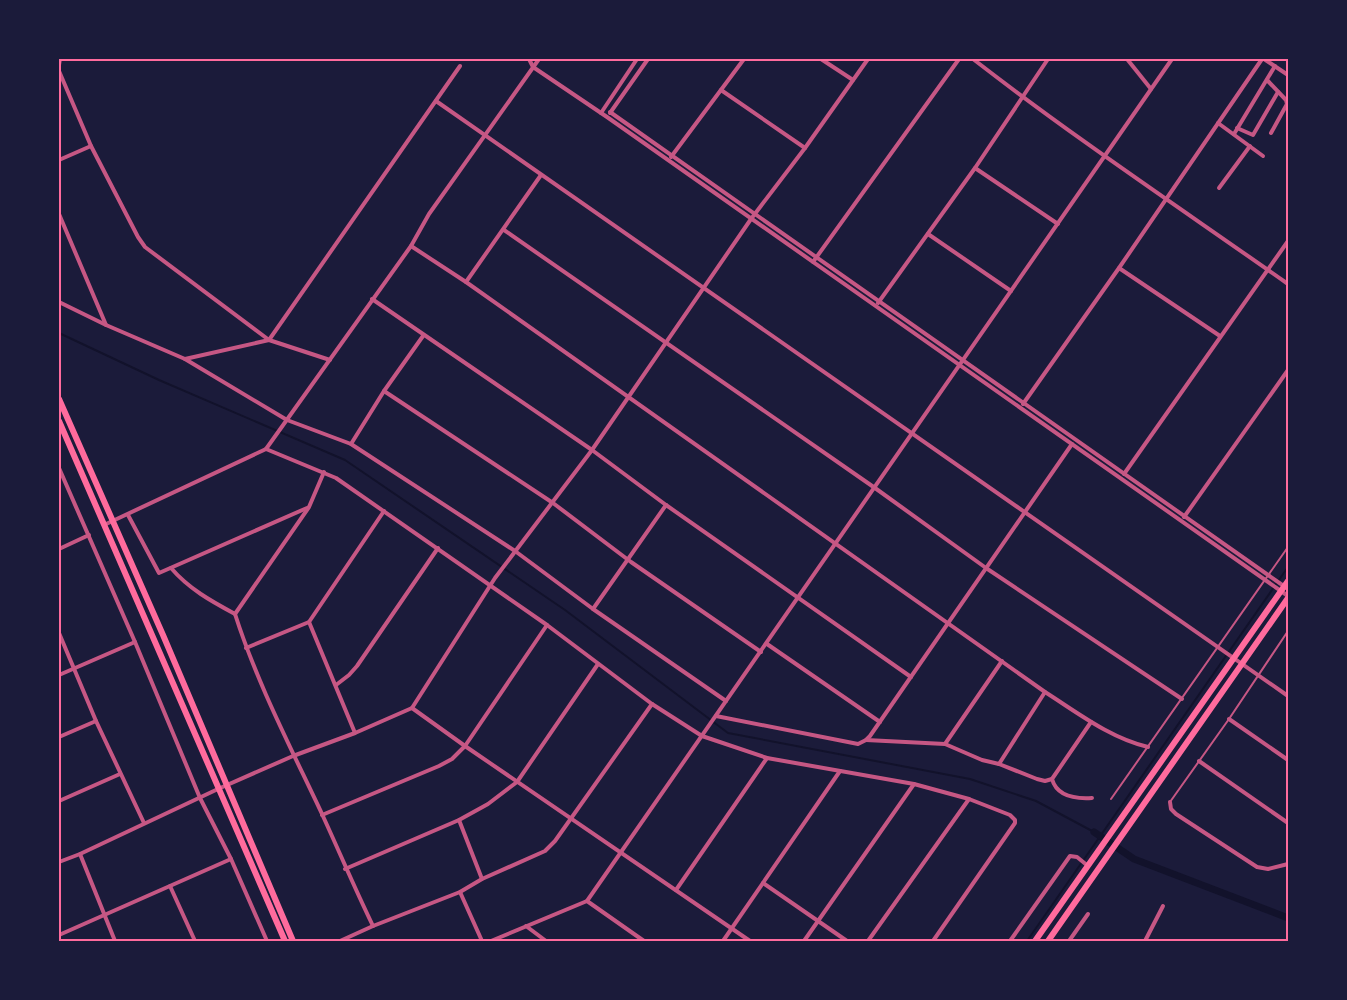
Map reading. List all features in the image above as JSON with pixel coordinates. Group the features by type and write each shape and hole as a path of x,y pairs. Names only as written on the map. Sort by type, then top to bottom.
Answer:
{"main road":[{"path":"59,400 163,635 293,941"},
{"path":"59,420 285,941"},
{"path":"1035,941 1286,587"},
{"path":"1048,941 1288,597"}],"street":[{"path":"59,64 60,59"},
{"path":"529,59 534,67 1265,580 1286,587"},
{"path":"104,526 266,449 411,246 429,214 539,59"},
{"path":"601,113 637,59"},
{"path":"607,117 648,59"},
{"path":"669,160 744,59"},
{"path":"821,59 853,80"},
{"path":"59,862 80,854 226,785 412,708 512,555 592,450 751,219 805,148 868,59"},
{"path":"813,262 959,59"},
{"path":"973,59 1022,97 1288,284"},
{"path":"876,306 975,168 1048,59"},
{"path":"1127,59 1151,89"},
{"path":"491,941 587,900 767,644 1172,59"},
{"path":"1020,408 1263,59 1288,75"},
{"path":"185,359 269,340 460,66"},
{"path":"1234,134 1275,66"},
{"path":"59,71 91,146 145,247 269,340 330,360"},
{"path":"1267,80 1286,100 1287,104 1271,133"},
{"path":"721,90 805,148"},
{"path":"1237,128 1253,135 1278,92"},
{"path":"436,101 705,287 1024,513 1288,696"},
{"path":"610,112 1286,587 1288,597"},
{"path":"1218,123 1263,156"},
{"path":"59,160 91,146"},
{"path":"1219,188 1250,146"},
{"path":"975,168 1058,224"},
{"path":"466,282 541,175"},
{"path":"59,214 106,325"},
{"path":"504,230 875,488 986,568 1182,699"},
{"path":"928,234 1011,291"},
{"path":"1120,478 1288,241"},
{"path":"411,246 466,282 1045,692 1091,722 1127,741 1148,747"},
{"path":"1119,268 1220,336"},
{"path":"372,299 423,336 592,450 666,505 911,677"},
{"path":"59,302 106,325 185,359 287,420 351,444 515,551 593,609 726,701"},
{"path":"351,444 384,390 423,336"},
{"path":"1181,521 1288,370"},
{"path":"384,390 552,503 628,560 761,652"},
{"path":"716,717 858,744 866,740 1072,444"},
{"path":"266,449 336,478 547,625 652,704 702,736 767,758 914,784 970,799 1010,815 1016,823 933,941"},
{"path":"59,468 135,642 200,798 231,858 267,941"},
{"path":"235,614 309,507 324,472"},
{"path":"593,609 666,505"},
{"path":"128,515 157,573 160,573 309,507"},
{"path":"246,648 309,622 384,511"},
{"path":"59,549 88,535"},
{"path":"336,685 357,666 438,548"},
{"path":"171,568 183,581 203,597 235,614 246,648 293,756 373,926"},
{"path":"309,622 355,732"},
{"path":"322,815 439,766 452,758 465,746 547,625"},
{"path":"59,633 96,721 144,823"},
{"path":"59,675 135,642"},
{"path":"767,644 880,722"},
{"path":"945,744 1002,662"},
{"path":"345,869 459,820 488,804 517,782 598,664"},
{"path":"998,764 1045,692"},
{"path":"340,941 460,892 482,879 545,851 555,841 652,704"},
{"path":"412,708 750,941"},
{"path":"1229,719 1288,760"},
{"path":"59,736 96,721"},
{"path":"866,740 945,744 982,760 1045,781 1052,779 1091,722"},
{"path":"676,890 767,758"},
{"path":"1199,761 1288,823"},
{"path":"722,941 840,771"},
{"path":"59,800 120,774"},
{"path":"1052,779 1054,786 1059,792 1079,798 1092,798"},
{"path":"804,941 914,784"},
{"path":"868,941 970,799"},
{"path":"1170,802 1171,809 1176,814 1257,867 1268,869 1288,864"},
{"path":"459,820 482,879"},
{"path":"80,854 115,941"},
{"path":"1010,941 1070,856 1077,857 1088,866"},
{"path":"59,935 231,858"},
{"path":"763,882 847,941"},
{"path":"170,886 195,941"},
{"path":"460,892 482,941"},
{"path":"587,900 644,941"},
{"path":"1145,941 1163,906"},
{"path":"1069,941 1088,914"},
{"path":"526,926 546,941"}],"lane":[{"path":"1112,799 1288,547"},
{"path":"1170,802 1288,631"}],"waterway":[{"path":"59,333 159,380 345,460 565,610 728,733 970,779 1036,801 1094,832"},
{"path":"1027,941 1288,567"},
{"path":"1094,832 1134,859 1288,918"}]}
